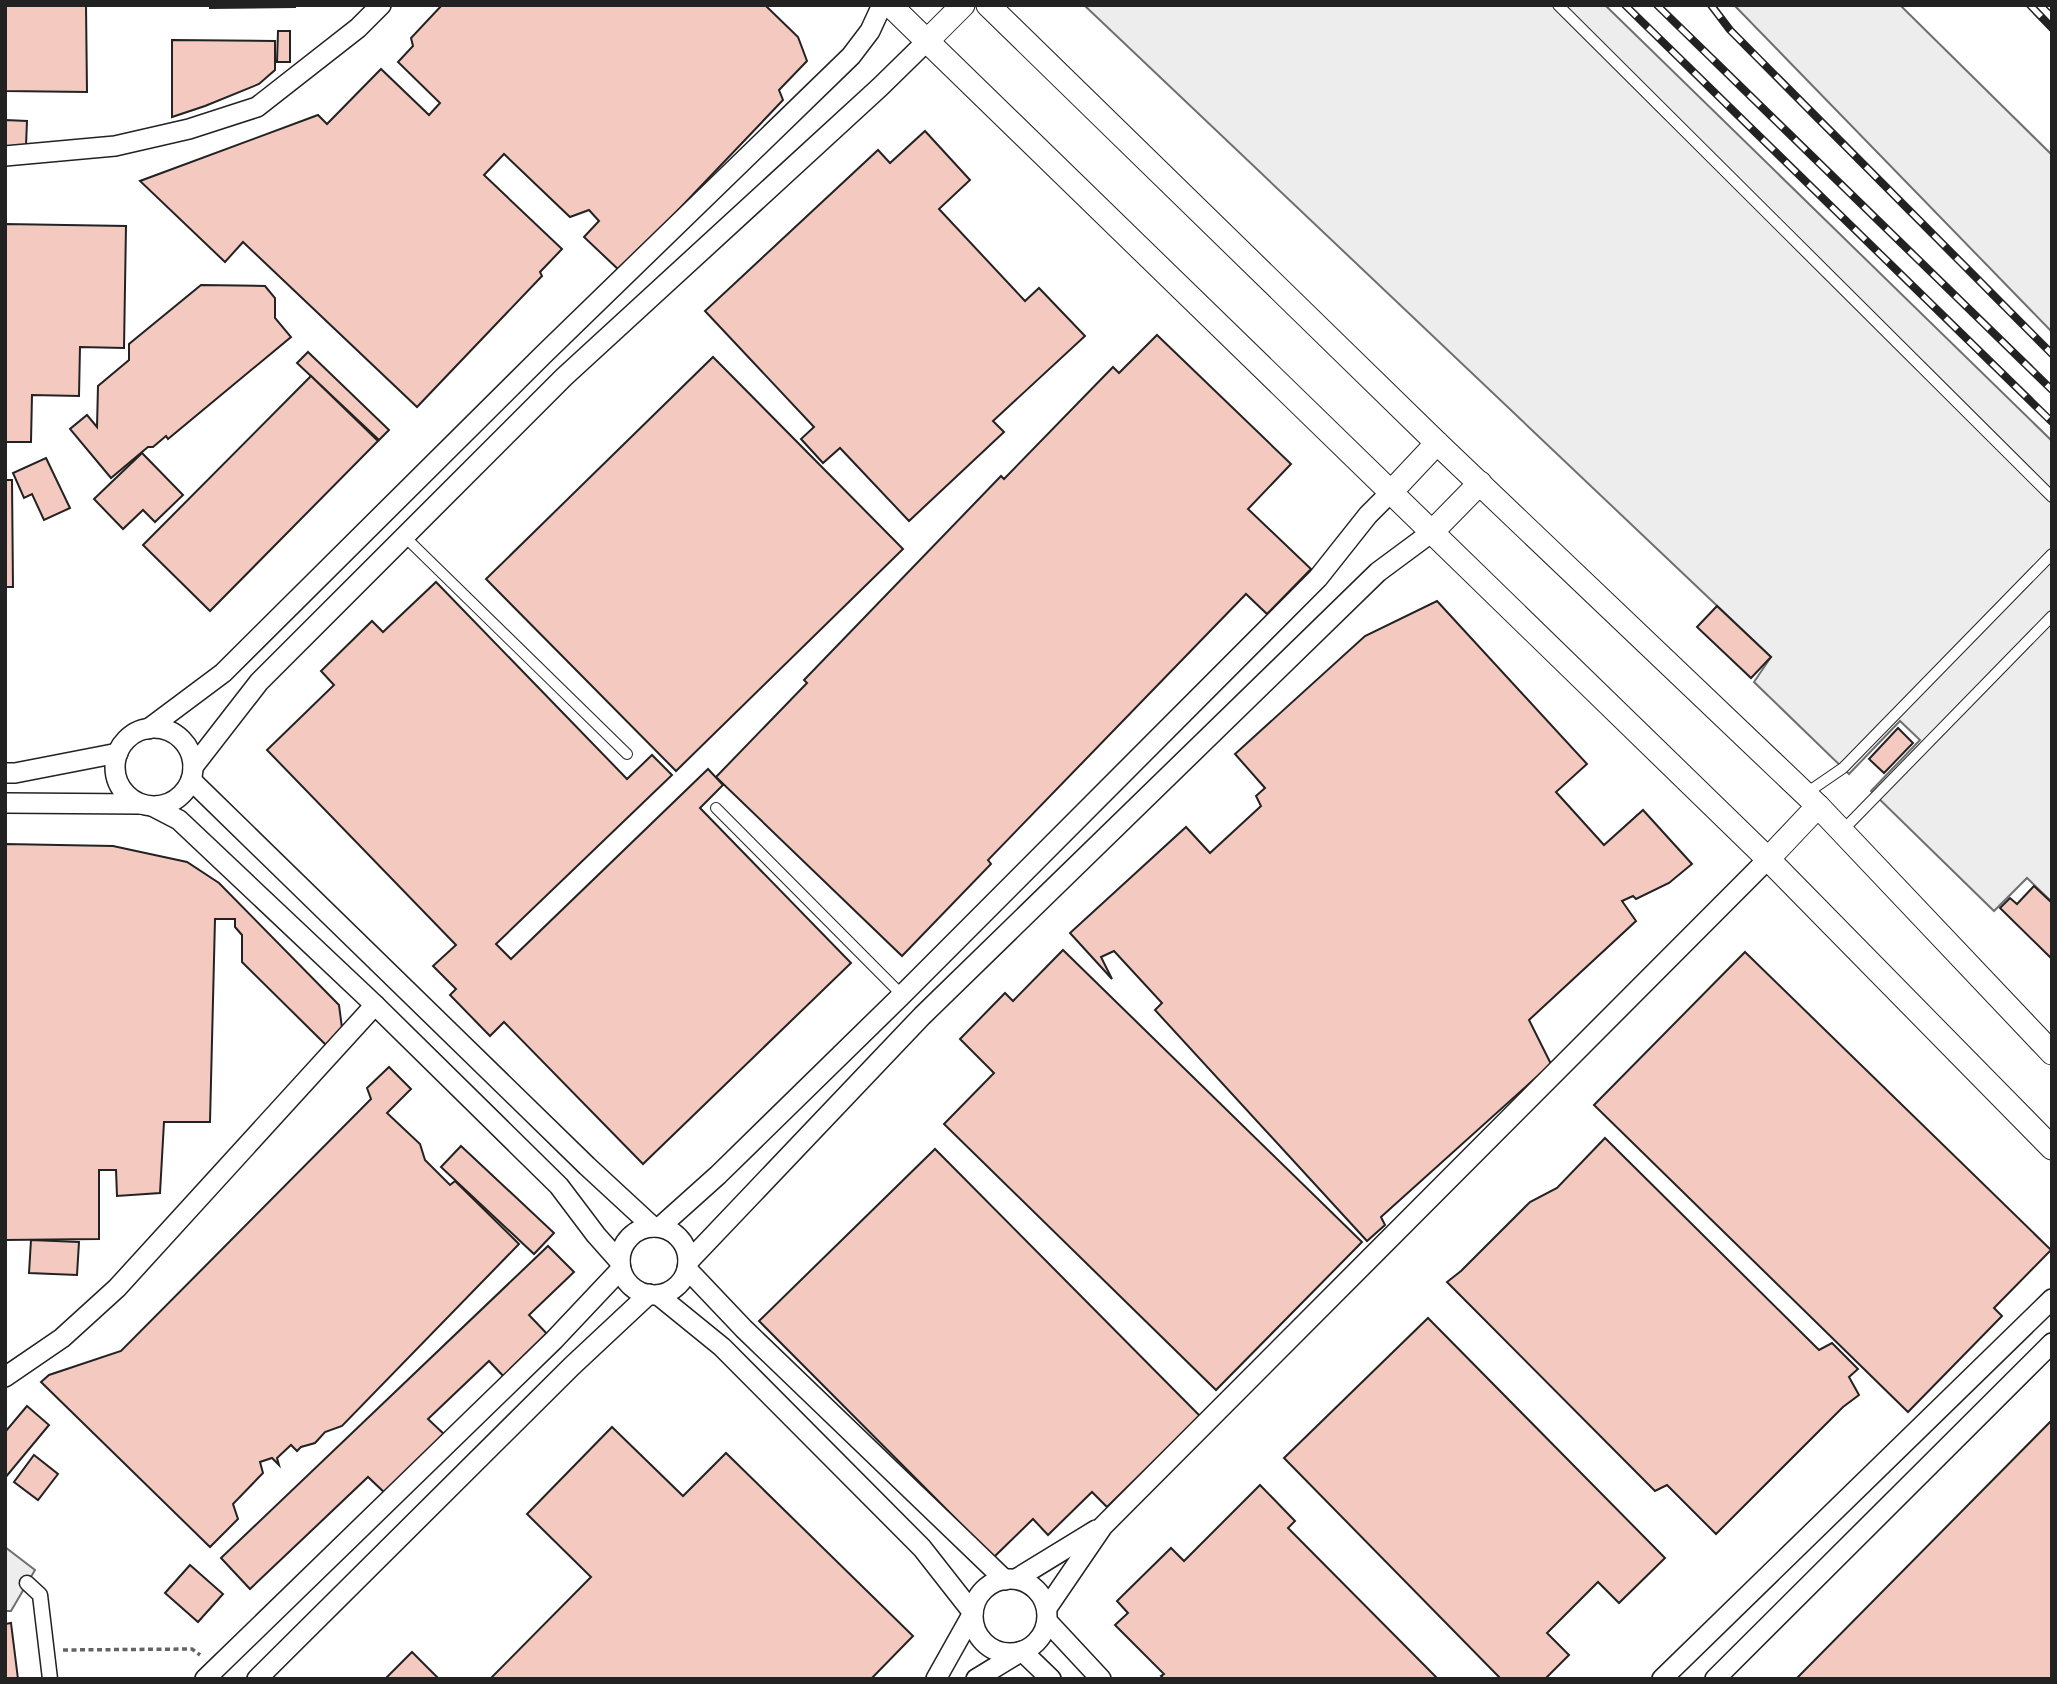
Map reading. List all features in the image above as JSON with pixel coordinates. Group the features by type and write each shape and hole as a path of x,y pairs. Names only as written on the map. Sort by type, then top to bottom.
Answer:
{"street":[{"path":"5,156 116,146 189,130 257,107 358,28 381,5"},
{"path":"148,729 223,673 543,355 850,56 870,31 882,5"},
{"path":"890,5 926,43 1768,859 2052,1148"},
{"path":"5,803 147,805 175,801 192,773 259,682 564,377 870,96 963,5"},
{"path":"988,5 1437,443 1812,800 2052,1053"},
{"path":"543,355 564,377"},
{"path":"211,1673 554,1340 620,1265 626,1242 633,1234 656,1227 718,1175 902,995 1318,578 1368,515 1437,443"},
{"path":"428,469 451,490"},
{"path":"257,1679 572,1366 653,1294 676,1286 688,1266 922,1016 1378,572 1432,532 1480,483"},
{"path":"976,1679 1022,1651 1037,1641 1045,1631 1047,1615 1042,1596 1035,1588 1010,1579 744,1329 688,1266 683,1244 669,1230 656,1227 577,1156 192,773 193,759 184,742 162,729 135,733 125,741 118,753 116,766 118,781 126,794 179,820 375,1005 559,1186 620,1265 628,1283 641,1292 653,1294 722,1347 922,1548 973,1613 976,1631 984,1642 995,1650 1008,1653 1022,1651"},
{"path":"5,773 118,753"},
{"path":"1047,1615 1103,1526 1768,859 1812,800"},
{"path":"902,995 922,1016"},
{"path":"5,1377 62,1338 117,1288 375,1005"},
{"path":"1662,1679 2052,1300"},
{"path":"1715,1679 2052,1343"},
{"path":"423,1468 447,1491"},
{"path":"936,1679 973,1613 980,1593 988,1586 1010,1579 1103,1526"},
{"path":"27,1583 40,1595 50,1679"},
{"path":"1047,1615 1101,1679"},
{"path":"1022,1651 1051,1679"}],"lane":[{"path":"1558,5 2052,497"},
{"path":"405,537 627,754"},
{"path":"1812,800 2052,554"},
{"path":"1842,831 2052,616"},
{"path":"716,808 902,995"}],"path":[{"path":"47,1650 192,1649 211,1673"}],"shaded area":[{"path":"1084,5 1605,5 2052,441 2052,902 2027,878 1994,911 1871,791 1920,740 1900,721 1849,774 1754,682 1771,657"},
{"path":"1734,5 1900,5 2052,155 2052,332"},
{"path":"5,1547 35,1570 11,1611 5,1611"}],"building":[{"path":"5,5 86,5 87,92 5,91"},
{"path":"210,5 295,5 295,7 210,8"},
{"path":"442,5 765,5 798,37 807,61 779,90 783,100 620,271 584,237 599,221 589,210 570,217 504,154 484,175 562,249 540,272 542,276 417,407 243,242 225,262 140,181 318,115 327,124 381,69 429,115 440,103 398,62 413,46 411,38"},
{"path":"278,31 290,31 290,62 277,62"},
{"path":"172,40 275,41 275,70 259,84 172,117"},
{"path":"5,120 27,121 26,146 5,146"},
{"path":"925,131 970,180 939,209 1025,301 1039,288 1085,336 993,421 1004,432 909,521 840,448 823,463 801,439 814,427 705,311 878,150 890,163"},
{"path":"5,224 126,226 124,348 80,347 79,396 32,395 31,442 5,442"},
{"path":"201,285 265,286 275,298 275,318 291,337 168,439 166,436 153,447 148,447 111,478 70,429 87,415 97,427 98,386 129,360 129,344"},
{"path":"1157,335 1291,464 1248,509 1311,569 1267,614 1246,594 988,860 991,864 902,956 716,777 807,683 804,680 1001,476 1004,479 1113,367 1119,373"},
{"path":"308,352 389,430 379,440 297,363"},
{"path":"713,357 903,549 676,771 486,579"},
{"path":"311,376 378,441 210,611 143,545"},
{"path":"142,453 183,495 155,522 143,510 123,529 94,499"},
{"path":"46,458 70,508 44,520 32,494 24,498 13,473"},
{"path":"5,480 12,480 13,587 5,587"},
{"path":"436,582 627,779 652,755 672,775 496,944 511,959 708,769 723,785 700,808 851,963 643,1164 504,1022 490,1036 450,995 456,989 433,966 456,945 267,750 334,685 321,671 372,621 383,632"},
{"path":"1437,601 1587,764 1556,792 1604,845 1643,810 1692,864 1669,883 1636,899 1633,896 1622,901 1636,921 1529,1020 1551,1064 1381,1217 1385,1225 1367,1241 1155,1010 1162,1003 1114,951 1101,957 1112,979 1070,933 1186,827 1210,853 1261,806 1256,796 1265,788 1235,754 1365,636"},
{"path":"1717,606 1771,657 1751,678 1697,627"},
{"path":"1898,728 1913,743 1884,773 1869,759"},
{"path":"5,844 113,846 187,862 219,883 339,1005 342,1028 326,1045 242,962 242,935 235,927 235,919 215,919 210,1122 164,1122 160,1193 117,1196 116,1170 99,1170 99,1239 5,1240"},
{"path":"2034,886 2052,903 2052,959 2000,908 2010,898 2017,904"},
{"path":"1063,950 1362,1242 1216,1390 944,1124 994,1073 960,1039 1005,993 1013,1001"},
{"path":"1745,952 2051,1250 1994,1308 2002,1316 1908,1412 1594,1105"},
{"path":"389,1067 411,1089 387,1113 420,1144 425,1160 450,1185 455,1181 519,1244 342,1426 325,1432 315,1443 297,1451 291,1445 277,1458 279,1465 272,1458 260,1462 263,1473 233,1504 238,1519 210,1547 41,1382 49,1375 121,1351 371,1099 367,1088"},
{"path":"1605,1138 1819,1350 1832,1343 1858,1369 1849,1377 1859,1395 1843,1407 1716,1534 1667,1485 1655,1491 1447,1282 1530,1202 1557,1188"},
{"path":"461,1146 554,1233 534,1254 441,1167"},
{"path":"935,1149 1200,1416 1107,1507 1092,1492 1048,1535 1033,1519 994,1557 759,1321"},
{"path":"31,1240 79,1242 77,1275 29,1273"},
{"path":"548,1246 574,1272 529,1315 551,1338 507,1380 489,1361 428,1419 446,1436 386,1494 368,1477 250,1589 221,1558"},
{"path":"1428,1318 1665,1558 1619,1603 1598,1582 1547,1633 1569,1655 1545,1679 1501,1679 1284,1458"},
{"path":"27,1406 49,1425 5,1478 5,1432"},
{"path":"2052,1420 2052,1679 1796,1679"},
{"path":"612,1427 683,1496 726,1453 913,1636 871,1679 490,1679 591,1577 527,1514"},
{"path":"34,1455 58,1474 38,1500 14,1482"},
{"path":"1260,1485 1295,1521 1288,1528 1438,1679 1164,1679 1161,1676 1164,1674 1115,1625 1128,1613 1117,1601 1171,1548 1184,1561"},
{"path":"190,1565 223,1594 198,1622 165,1593"},
{"path":"11,1623 18,1679 5,1679 5,1624"},
{"path":"412,1652 439,1679 385,1679"}],"railway":[{"path":"1625,5 2052,422"},
{"path":"1657,5 2052,390"},
{"path":"1711,5 1730,30 2052,354"},
{"path":"2030,5 2052,28"},
{"path":"2049,5 2052,8"}]}
